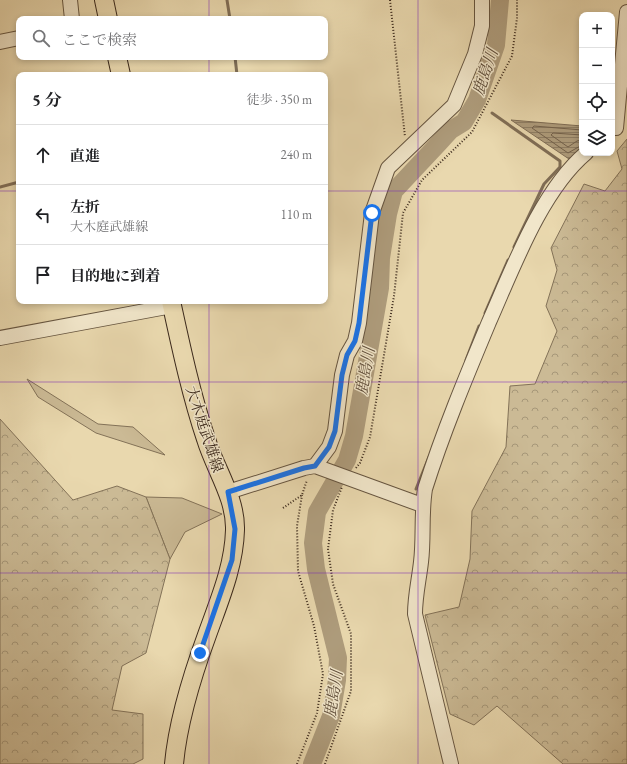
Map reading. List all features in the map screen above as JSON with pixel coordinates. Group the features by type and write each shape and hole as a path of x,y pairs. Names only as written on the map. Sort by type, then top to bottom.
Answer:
{"main road":[{"path":"104,0 107,16"},
{"path":"118,60 120,72"},
{"name":"大木庭武雄線","path":"172,304 196,409 212,460 228,492 235,529 232,560 200,653 182,713 174,764"}],"street":[{"path":"70,0 72,16"},
{"path":"313,467 329,447 335,431 342,375 347,355 355,341 359,323 372,213 388,168 454,105 475,54 482,26 482,0"},
{"path":"618,128 627,12"},
{"path":"0,42 16,39"},
{"path":"451,764 415,614 415,598 421,563 423,522 422,505 425,489 462,387 516,260 554,188 573,164 582,156"},
{"path":"0,338 167,304"},
{"path":"228,492 313,467 422,505"}],"path":[{"path":"325,764 350,691 350,634 333,584 328,549 332,510 346,478 360,464 370,437 394,296 403,213 422,180 472,132 512,56 517,18 517,0"},
{"path":"297,764 317,714 323,674 314,626 298,571 297,526 302,495 313,467"},
{"path":"283,508 302,495"}],"green space":[{"path":"627,139 627,764 563,764 497,706 474,725 450,714 425,615 459,607 470,559 472,511 506,447 510,386 535,384 557,331 546,306 557,270 551,248 584,184 605,191 622,169 617,151"},
{"path":"27,379 98,424 133,427 165,455 96,433 38,397"},
{"path":"0,419 73,500 117,486 146,497 170,559 146,653 122,666 112,710 143,714 143,759 133,764 0,764"},
{"path":"146,497 182,498 222,514 185,532 170,559"}],"water":[{"path":"511,120 579,126 579,151 569,159"}],"waterway":[{"path":"227,0 230,16"},
{"name":"鹿島川","path":"312,764 331,716 337,680 338,658 316,569 313,543 317,512 347,460 354,436 380,288 381,258 388,214 394,191 451,130 464,122 477,100 496,45 500,0"},
{"path":"235,60 237,72"},
{"name":"鹿島川","path":"477,100 481,105"},
{"path":"492,113 560,161 560,167 544,184 514,247"},
{"path":"0,187 16,183"},
{"path":"485,313 508,260"},
{"path":"466,360 479,326"},
{"path":"416,489 429,457"}],"route":[{"path":"200,653 225,585 232,560 235,529 228,492 304,468 315,466 329,447 335,431 342,375 347,355 355,341 359,323 372,213"}]}
